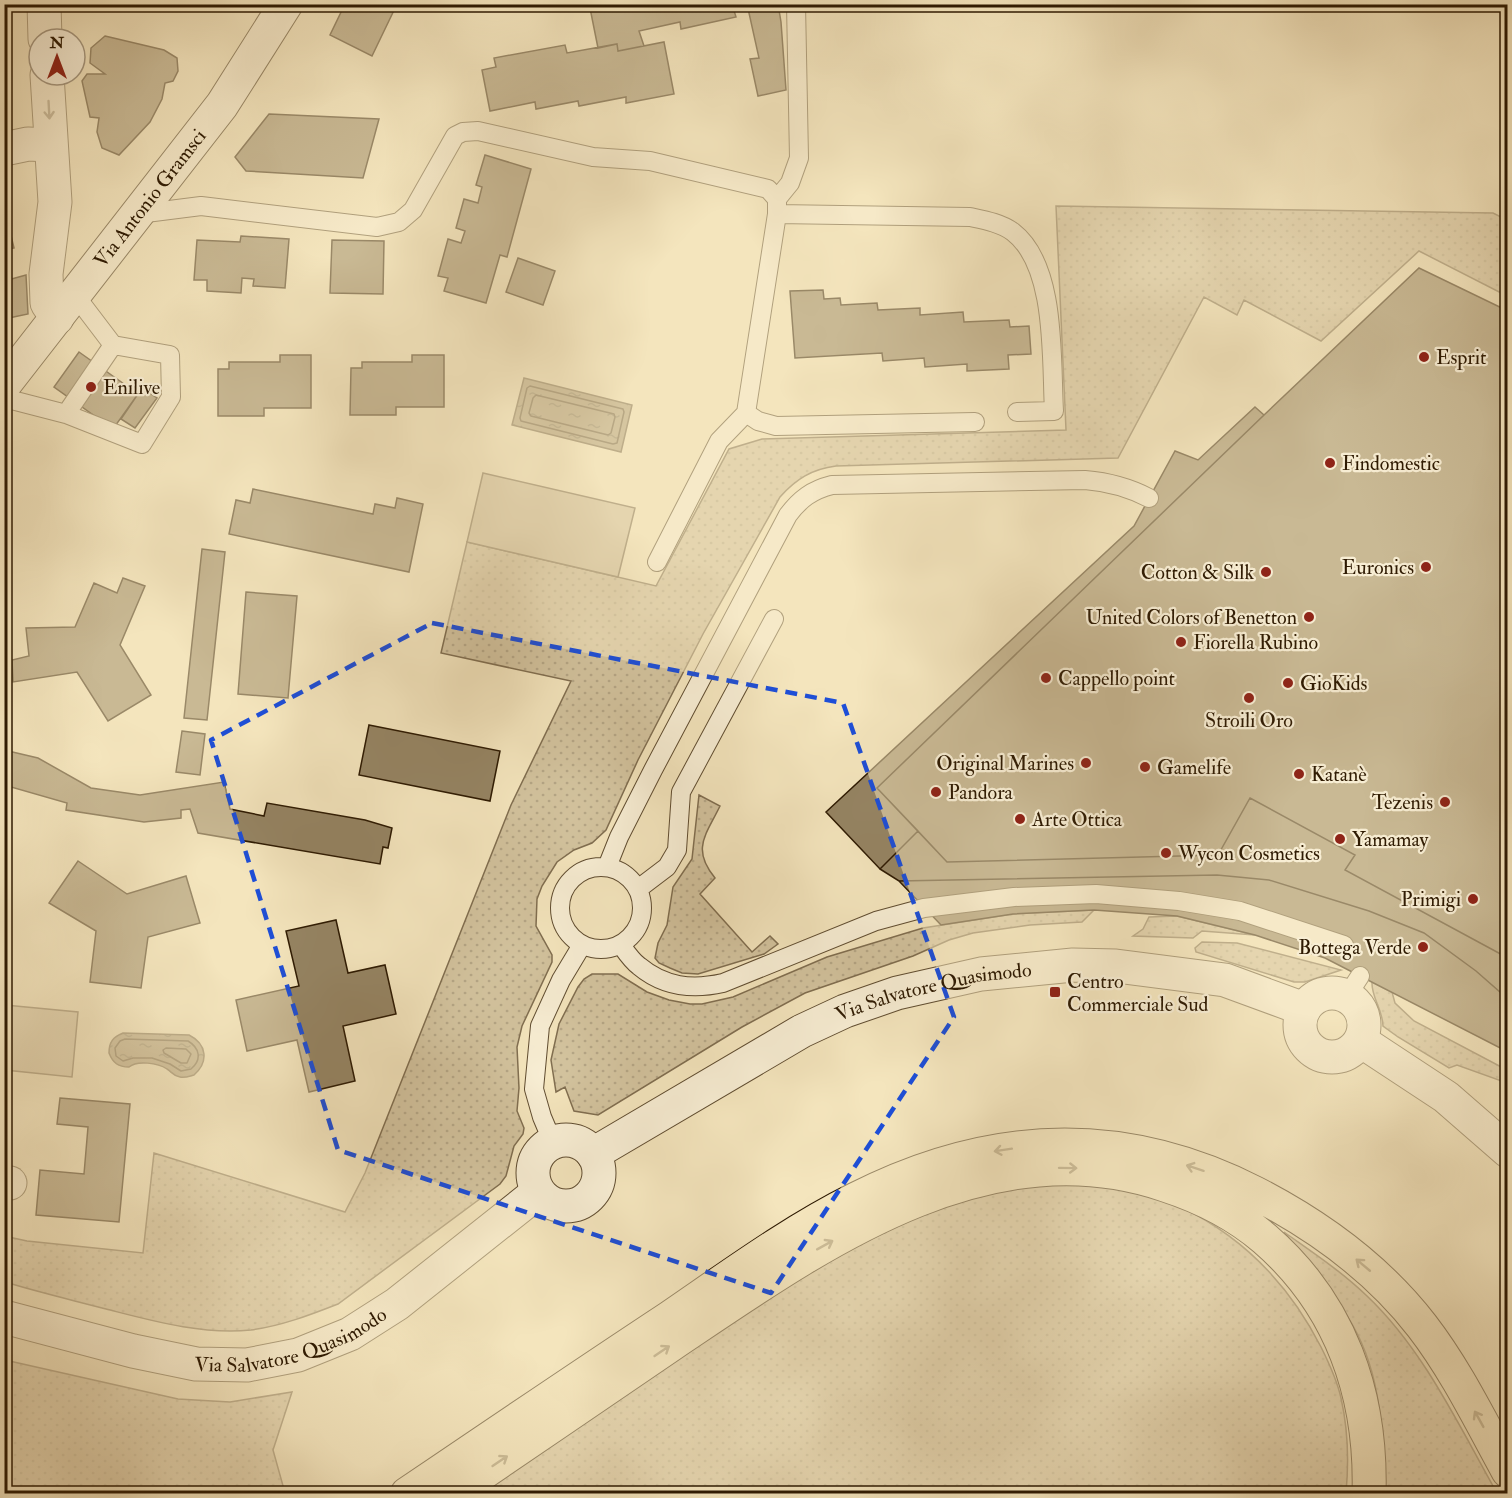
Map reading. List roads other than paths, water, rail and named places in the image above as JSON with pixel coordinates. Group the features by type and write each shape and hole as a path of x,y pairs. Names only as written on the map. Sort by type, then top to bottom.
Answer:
{"highway":[{"path":"407,1494 728,1278 810,1225 856,1199 896,1181 988,1152 1054,1144 1089,1144 1125,1149 1198,1169 1236,1184 1325,1233 1400,1299 1423,1327 1449,1366 1508,1470"},
{"path":"452,1494 739,1299 818,1249 857,1228 906,1204 954,1187 995,1175 1059,1168 1122,1173 1184,1191 1219,1207 1252,1227 1300,1273 1335,1326 1349,1357 1360,1392 1368,1432 1369,1494"}],"street":[{"path":"44,4 45,27"},
{"name":"Via Antonio Gramsci","path":"4,385 222,105 286,4"},
{"path":"48,87 55,202 46,274 47,303 66,307"},
{"path":"4,149 28,144 51,145"},
{"name":"Via Salvatore Quasimodo","path":"593,1154 802,1031 845,1011 897,993 971,976 1073,965 1116,966 1225,980 1304,1009"},
{"path":"1354,986 1357,1005 1364,1015 1365,1028 1361,1041 1353,1050 1342,1056 1329,1058 1317,1054 1307,1046 1301,1034 1300,1022 1304,1009 1312,1000 1323,994 1335,993 1354,986"},
{"path":"1361,1041 1446,1097 1508,1151"},
{"path":"563,1140 575,1142 585,1146 593,1154 598,1165 599,1178 595,1190 587,1200 575,1205 561,1206 548,1202 538,1192 533,1179 534,1164 541,1152 553,1143 563,1140"},
{"name":"Via Salvatore Quasimodo","path":"4,1317 133,1351 196,1364 247,1365 298,1355 350,1334 397,1304 538,1192"}],"lane":[{"path":"657,562 719,441 746,413 777,207 800,158 796,4"},
{"path":"138,214 201,206 377,227 399,222 413,210 455,136 463,132 478,131 593,157 650,161 768,189 777,207"},
{"path":"777,207 970,217 992,222 1013,232 1030,250 1040,271 1048,310 1054,411 1017,412"},
{"path":"4,398 66,414 142,444 171,397 170,355 113,345 66,307"},
{"path":"66,414 113,345"},
{"path":"746,413 758,421 777,426 975,422"},
{"path":"607,867 653,770 788,515 797,502 808,494 832,485 1085,480 1109,482 1149,498"},
{"path":"638,889 667,867 677,850 681,792 774,619"},
{"path":"594,867 607,867 620,871 630,878 638,889 642,901 642,914 631,937 621,945 608,949 594,949 571,938 563,927 559,914 559,902 563,889 571,878 582,871 594,867"},
{"path":"621,945 638,966 661,980 683,987 702,988 723,983 876,921 924,908 1014,897 1096,894 1179,901 1240,911 1344,945"},
{"path":"553,1143 534,1089 540,1026 561,980 582,945"}],"water":[{"path":"524,378 632,405 621,452 512,425"},
{"path":"123,1033 189,1035 202,1048 204,1059 202,1065 194,1075 184,1077 176,1076 169,1070 153,1064 142,1063 129,1067 116,1064 109,1049 112,1040"}],"place":[{"name":"Esprit","path":"1424,357"},
{"name":"Enilive","path":"91,387"},
{"name":"Findomestic","path":"1330,463"},
{"name":"Euronics","path":"1426,567"},
{"name":"Cotton & Silk","path":"1266,572"},
{"name":"United Colors of Benetton","path":"1309,617"},
{"name":"Fiorella Rubino","path":"1181,642"},
{"name":"Cappello point","path":"1046,678"},
{"name":"GioKids","path":"1288,683"},
{"name":"Stroili Oro","path":"1249,698"},
{"name":"Original Marines","path":"1086,763"},
{"name":"Gamelife","path":"1145,767"},
{"name":"Katanè","path":"1299,774"},
{"name":"Pandora","path":"936,792"},
{"name":"Tezenis","path":"1445,802"},
{"name":"Arte Ottica","path":"1020,819"},
{"name":"Yamamay","path":"1340,839"},
{"name":"Wycon Cosmetics","path":"1166,853"},
{"name":"Primigi","path":"1473,899"},
{"name":"Bottega Verde","path":"1423,947"},
{"name":"Centro Commerciale Sud","path":"1055,992"}]}
